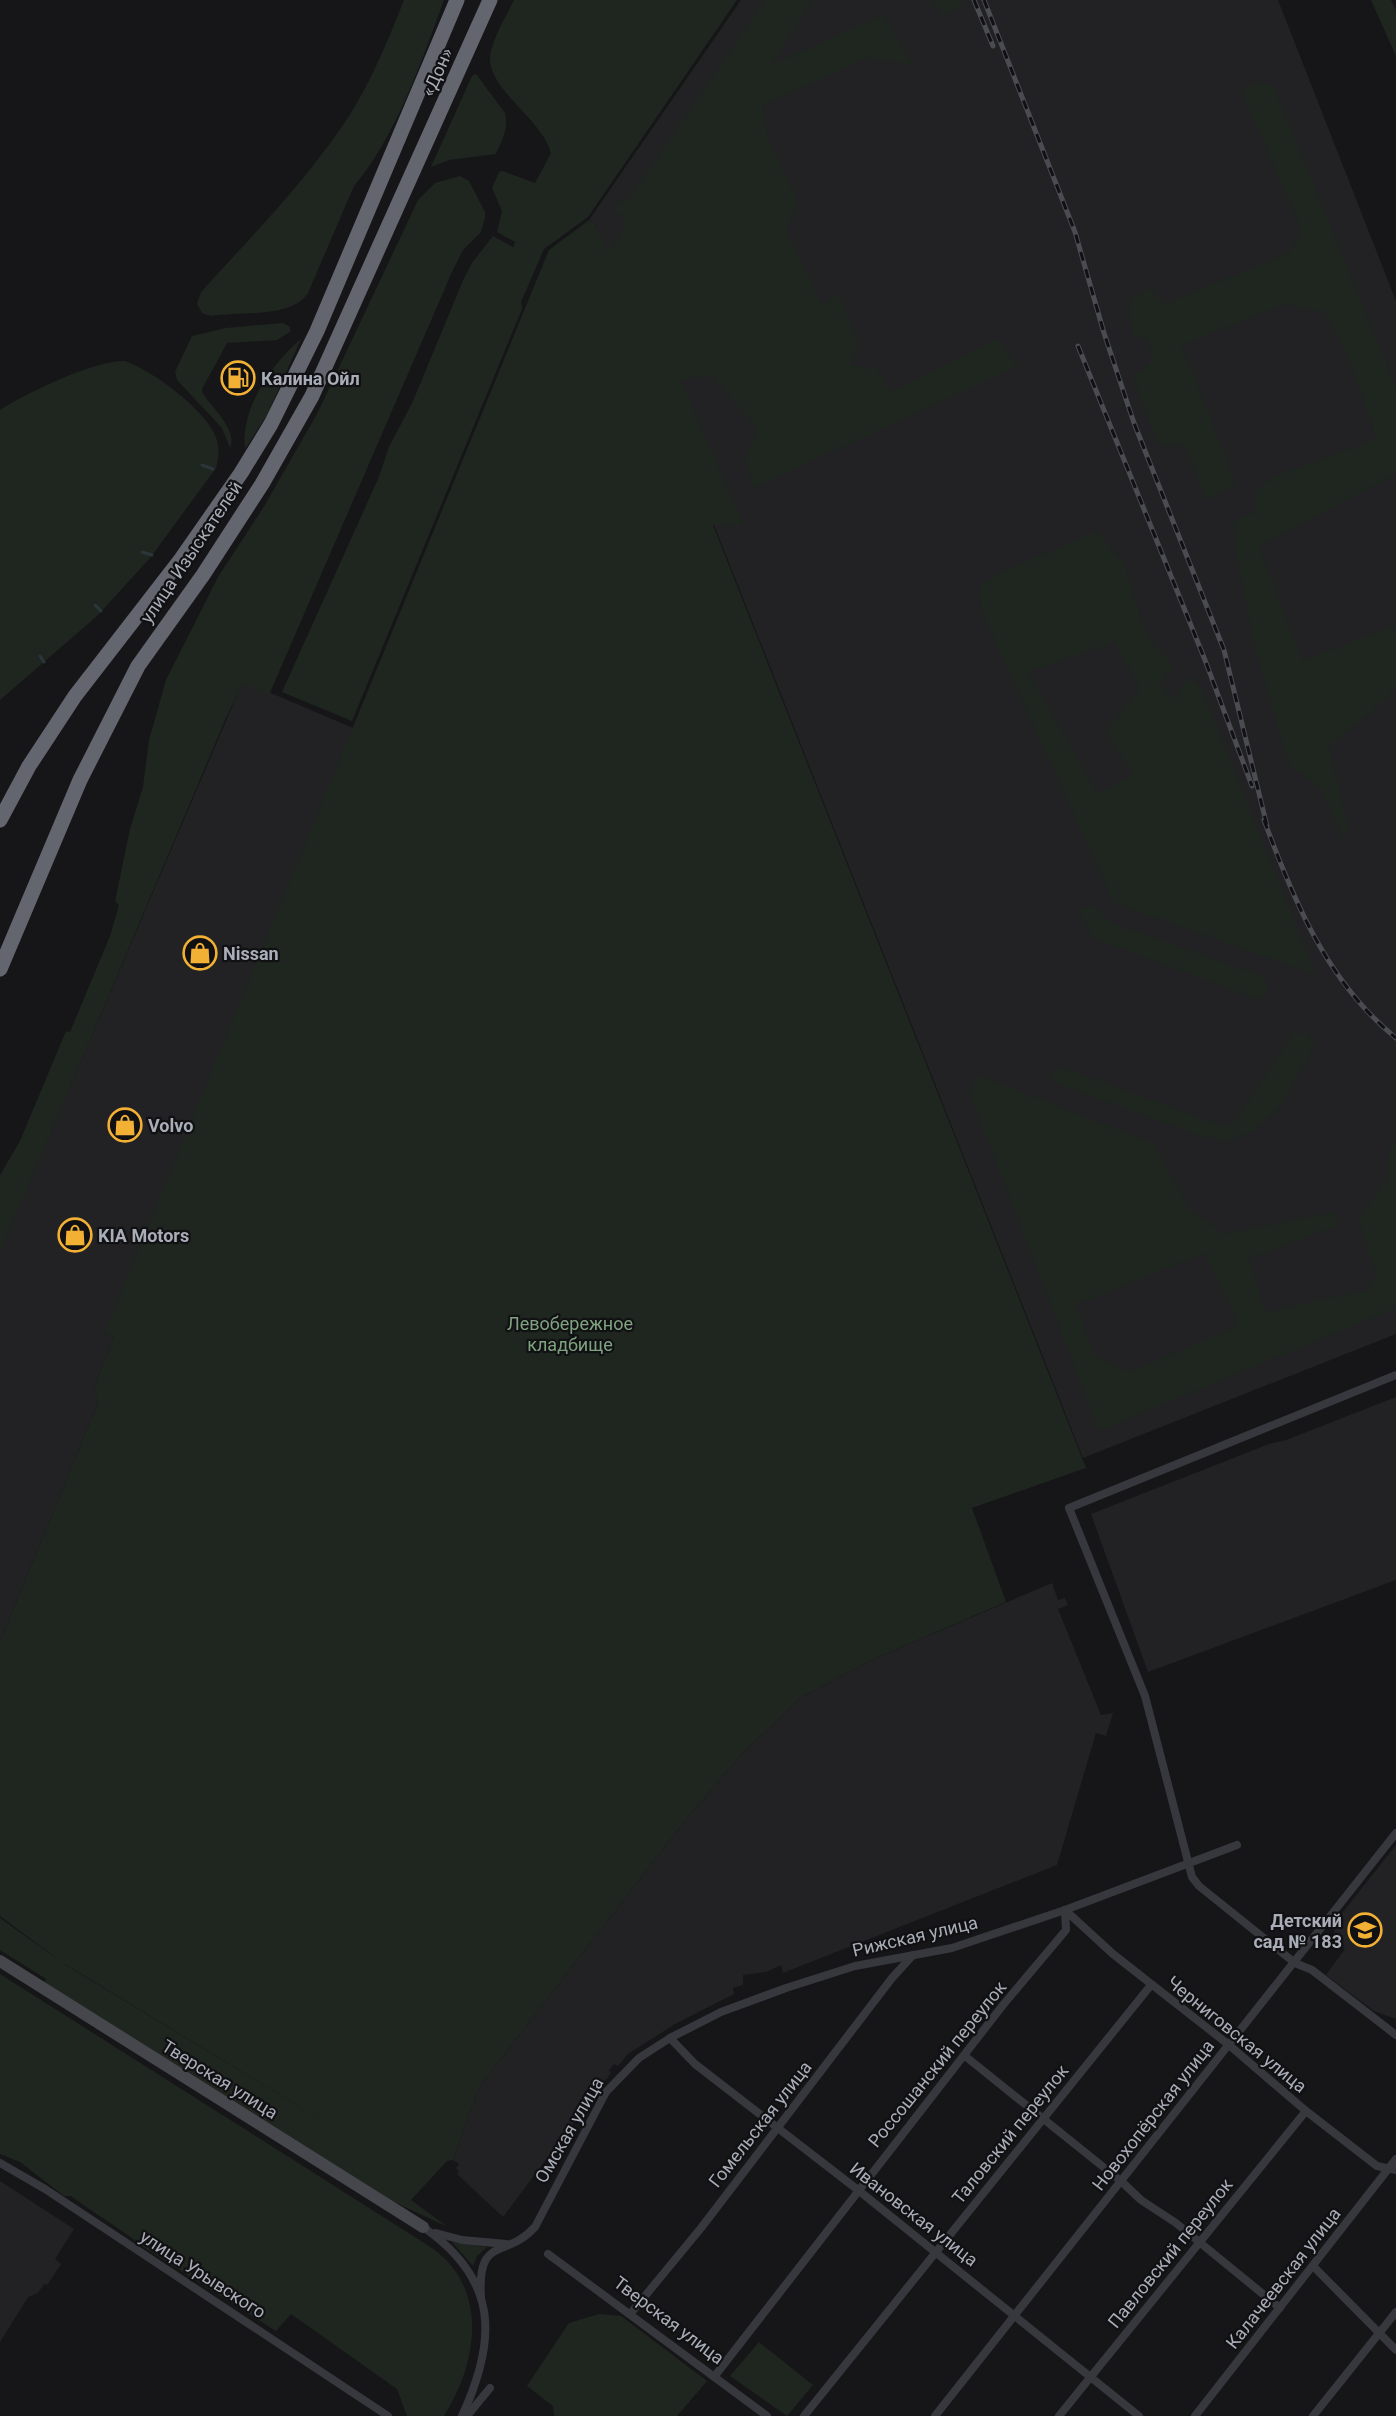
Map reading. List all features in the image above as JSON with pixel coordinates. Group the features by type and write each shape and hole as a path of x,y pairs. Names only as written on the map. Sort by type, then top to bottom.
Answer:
{"highway":[{"path":"430,67 457,0"},
{"path":"430,67 463,0"},
{"path":"420,160 439,96 480,0"},
{"name":"«Дон»","path":"420,160 490,0"},
{"path":"420,160 450,109 499,0"},
{"name":"улица Изыскателей","path":"0,820 29,766 75,696 181,559 241,473 271,424 317,331 430,67"},
{"name":"улица Изыскателей","path":"0,969 80,780 123,694 151,646 203,575 298,422 328,362 420,160"}],"street":[{"path":"1396,1375 1069,1508 1145,1696 1185,1845 1187,1866 1199,1886 1295,1963 1312,1970 1396,2035"},
{"name":"Новохопёрская улица","path":"935,2416 1396,1833"},
{"name":"Рижская улица","path":"670,2038 721,2012 786,1988 855,1966 952,1948 1187,1866 1237,1845"},
{"name":"Черниговская улица","path":"1065,1910 1151,1985 1229,2045 1306,2111 1377,2166 1392,2169"},
{"name":"Россошанский переулок","path":"714,2377 1003,2005 1066,1930 1065,1910"},
{"name":"Гомельская улица","path":"631,2313 701,2228 775,2128 892,1978 913,1955"},
{"name":"Тверская улица","path":"0,1961 423,2227"},
{"name":"Таловский переулок","path":"804,2416 1151,1985"},
{"name":"Ивановская улица","path":"670,2038 695,2064 858,2190 1139,2416"},
{"name":"Омская улица","path":"481,2298 481,2271 485,2260 507,2244 521,2239 535,2227 606,2092 639,2058 670,2038"},
{"path":"965,2056 1122,2182 1141,2200 1201,2242 1280,2308"},
{"name":"Павловский переулок","path":"1059,2416 1306,2111"},
{"name":"Калачеевская улица","path":"1195,2416 1392,2169 1396,2160"},
{"name":"улица Урывского","path":"0,2163 45,2189 388,2416"},
{"path":"423,2227 462,2240 507,2244"},
{"path":"423,2227 460,2258 481,2298 486,2327 484,2355 478,2380 462,2416"},
{"name":"Тверская улица","path":"548,2254 631,2313 767,2416"},
{"path":"1313,2266 1396,2350"},
{"path":"1313,2416 1396,2312"},
{"path":"467,2416 490,2388"}],"shaded area":[{"path":"741,0 1278,0 1396,301 1396,1334 1083,1458 595,224 589,220"},
{"path":"243,681 353,728 105,1333 114,1337 94,1387 98,1403 0,1642 0,1251"},
{"path":"1396,1397 1396,1580 1148,1672 1091,1514"},
{"path":"1052,1583 1058,1600 1065,1598 1068,1605 1058,1609 1101,1715 1113,1713 1106,1736 1096,1733 1057,1865 783,1973 781,1965 766,1972 743,1975 743,1985 733,1988 734,1994 675,2024 628,2054 618,2066 614,2064 609,2070 611,2073 503,2217 457,2174 459,2171 456,2168 459,2164 453,2160 479,2087 687,1818 742,1754 800,1698 874,1659"},
{"name":"Детский сад № 183","path":"1396,1845 1396,2019 1374,2011 1326,1975 1345,1949 1334,1939 1335,1922"},
{"path":"0,2181 74,2229 55,2259 61,2264 47,2285 44,2284 38,2293 28,2297 0,2342"}],"green space":[{"path":"404,0 444,0 427,47 395,121 383,145 354,186 308,293 290,307 277,310 211,316 202,313 197,304 201,292 297,185 349,116 386,45"},
{"path":"514,0 737,0 588,217 544,249 521,302 522,309 352,721 282,692 378,479 389,447 413,401 464,278 472,263 493,236 513,247 515,242 497,232 502,211 492,188 499,172 503,171 535,183 551,153 546,140 506,92 491,68 490,56 494,42"},
{"name":"Левобережное кладбище","path":"765,0 813,0 771,65 883,15 913,64 867,58 762,106 768,139 798,202 786,231 822,305 838,293 859,343 850,365 877,368 890,392 997,339 1018,366 754,488 745,460 757,428 711,375 681,380 744,525 713,525 1086,1468 972,1508 1006,1602 874,1659 800,1698 742,1754 687,1818 479,2087 453,2160 447,2161 411,2200 448,2227 394,2202 44,1983 46,1979 0,1950 0,1918 63,1963 0,1916 0,1642 98,1403 94,1387 114,1337 104,1333 549,250 589,220 595,224 607,252 621,234 625,217 615,212 617,202 628,200","holes":["64,1964 65,1964 364,2146"]},
{"path":"931,0 961,0 964,5 944,16"},
{"path":"1371,0 1391,0 1396,10 1396,56"},
{"path":"476,74 505,113 503,139 496,154 449,160 431,167 472,76"},
{"path":"1256,81 1274,87 1396,387 1396,474 1259,546 1302,661 1396,625 1396,688 1369,714 1329,746 1349,831 1343,839 1322,790 1289,765 1255,647 1238,562 1233,522 1255,512 1256,491 1275,476 1377,439 1347,353 1324,312 1285,304 1182,345 1236,484 1207,500 1184,445 1158,445 1133,377 1154,360 1147,338 1134,336 1129,312 1130,300 1150,288 1165,304 1288,253 1302,231 1242,93"},
{"path":"460,176 469,181 485,212 481,232 463,250 452,272 269,695 243,683 226,718 0,1253 0,1175 20,1141 66,1031 70,1032 110,936 119,905 115,901 130,829 143,787 149,740 166,680 218,577 263,508 317,414 418,200 435,183"},
{"path":"283,323 290,327 290,332 277,340 227,343 202,389 203,394 228,427 232,441 230,448 222,428 177,380 175,372 192,336 226,328"},
{"path":"301,339 267,415 245,449 248,418 260,388 279,361"},
{"path":"125,361 162,382 200,414 217,439 219,452 216,468 150,558 97,616 0,700 0,410 26,395 79,372 112,362"},
{"path":"1097,531 1124,563 1146,634 1174,666 1159,685 1174,699 1188,676 1200,685 1316,975 1114,903 982,612 980,587 997,574","holes":["1115,642 1140,689 1105,732 1134,774 1098,794 1028,672"]},
{"path":"1091,904 1112,923 1265,977 1268,991 1260,1000 1093,938 1079,911"},
{"path":"1293,1034 1309,1034 1315,1045 1281,1106 1253,1131 1226,1142 1197,1135 1048,1080 1059,1066 1223,1126 1233,1124"},
{"path":"979,1075 1153,1143 1191,1211 1225,1234 1333,1212 1339,1225 1249,1259 1265,1312 1366,1290 1376,1275 1358,1218 1387,1180 1391,1142 1396,1141 1396,1308 1099,1431 969,1091","holes":["1205,1253 1236,1320 1231,1329 1129,1372 1095,1356 1076,1305"]},
{"path":"0,1974 429,2246 449,2263 462,2282 470,2303 472,2326 465,2373 444,2416 407,2416 397,2389 291,2314 276,2331 142,2246 71,2196 64,2196 20,2162 0,2154"},
{"path":"452,2242 487,2247 477,2256 473,2266"},
{"path":"599,2314 621,2316 707,2381 677,2416 554,2416 553,2406 527,2386 569,2323"},
{"path":"759,2342 813,2385 787,2416 730,2376"}],"waterway":[{"path":"202,465 213,469"},
{"path":"142,552 152,555"},
{"path":"95,605 101,611"},
{"path":"40,656 44,662"}],"railway":[{"path":"974,0 993,46"},
{"path":"984,0 1075,232 1104,333 1134,423 1224,650 1267,826"},
{"path":"1078,346 1205,660 1252,786"},
{"path":"1264,820 1315,938 1350,992 1396,1038"}],"place":[{"name":"Калина Ойл","path":"238,378"},
{"name":"Nissan","path":"200,953"},
{"name":"Volvo","path":"125,1125"},
{"name":"KIA Motors","path":"75,1235"},
{"name":"Детский сад № 183","path":"1365,1930"}]}
